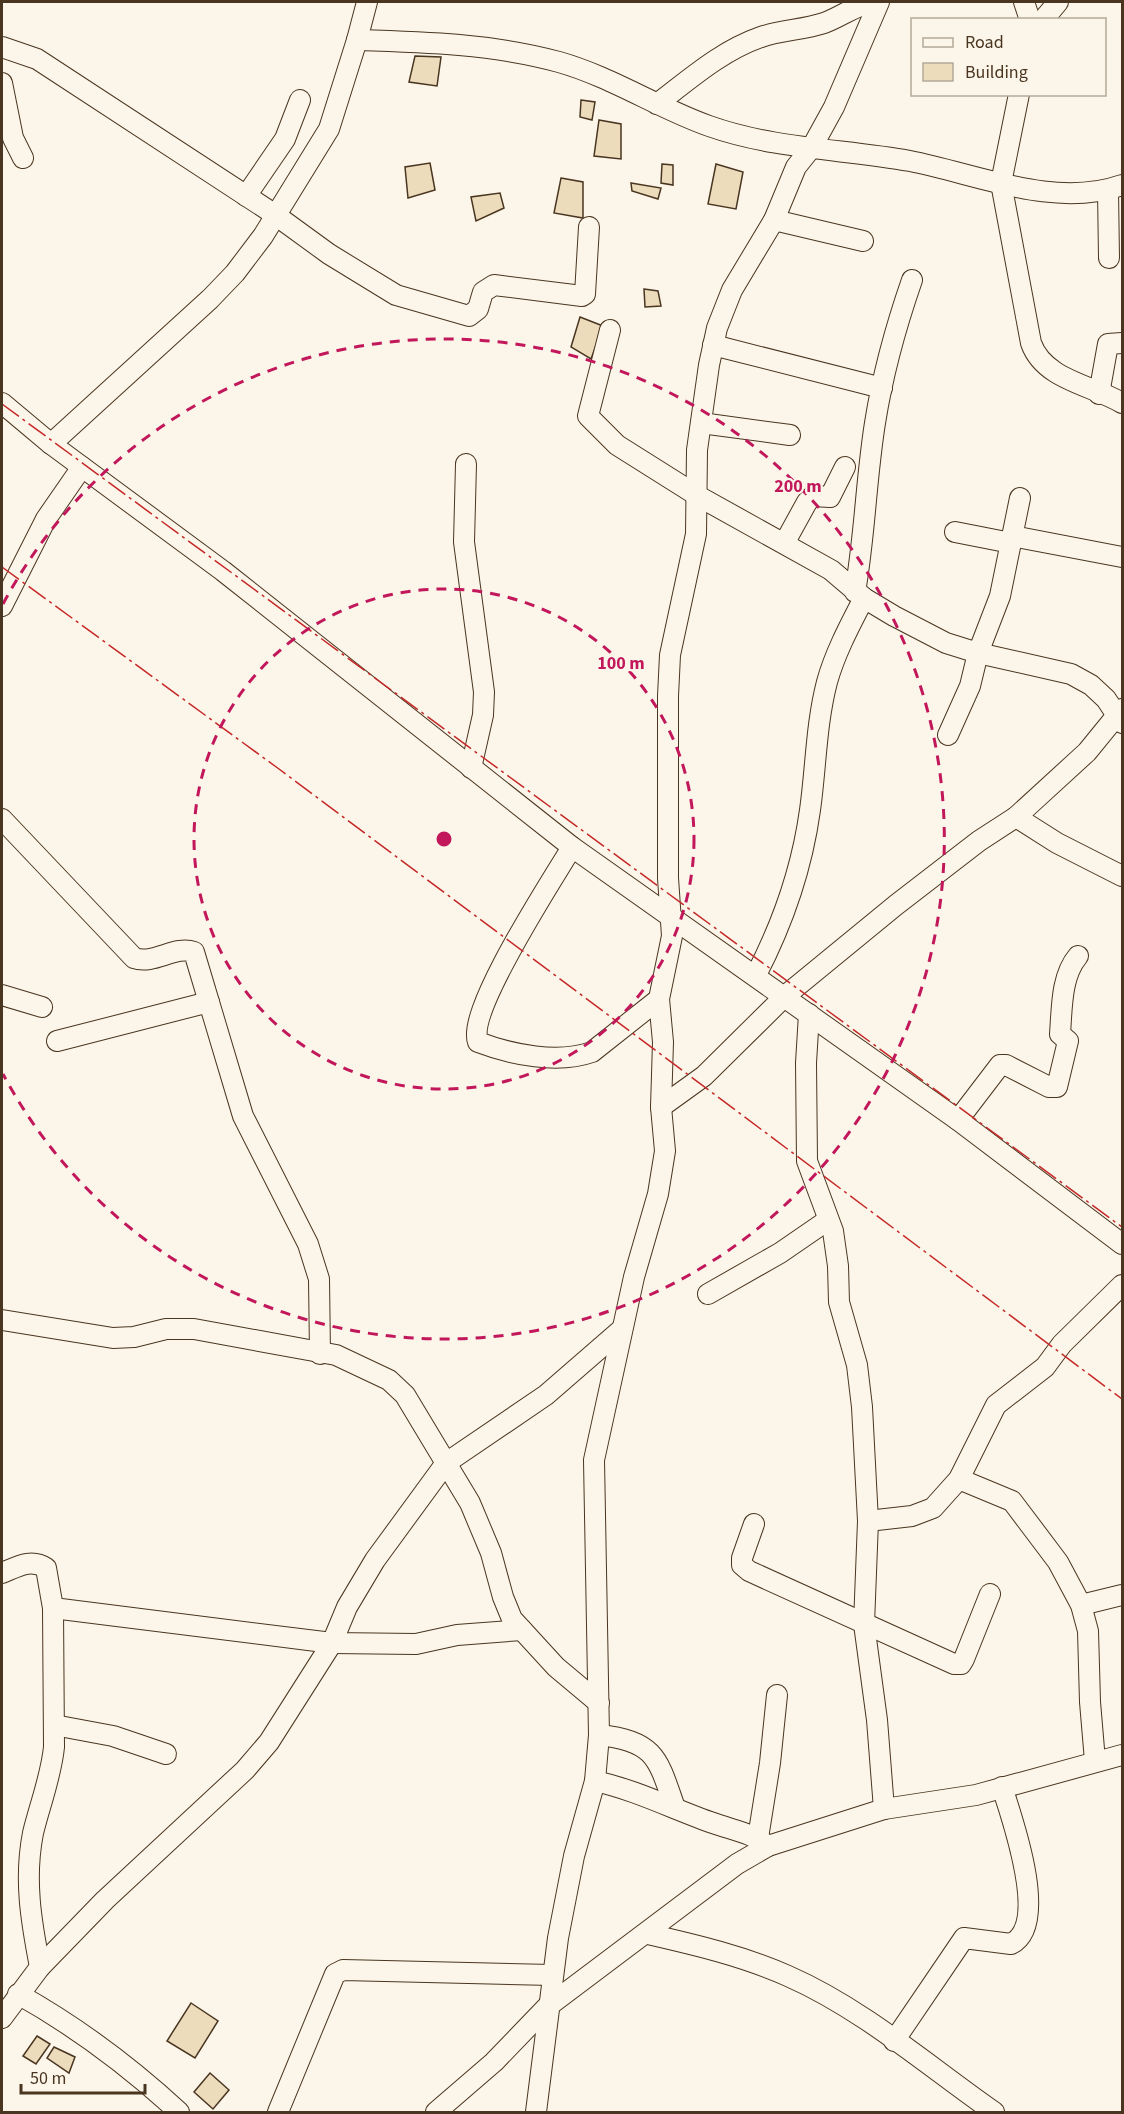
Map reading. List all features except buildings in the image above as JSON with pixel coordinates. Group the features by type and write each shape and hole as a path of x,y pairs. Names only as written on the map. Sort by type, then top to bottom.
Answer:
{"street":[{"path":"51,444 210,299 235,273 263,236 274,214 329,129 367,2"},
{"path":"657,104 714,60 734,50 762,37 832,20 850,9 874,2"},
{"path":"536,2112 552,1976 574,1856 595,1781 599,1703 594,1460 622,1329 663,1171 665,1151 661,1107 663,1042 659,999 671,948 667,735 670,655 696,534 697,450 713,345 732,290 774,220 796,166 812,147 834,107 879,2"},
{"path":"1024,2 1029,18"},
{"path":"1045,18 1058,2"},
{"path":"357,40 428,42 481,47 557,62 593,73 657,104 710,126 762,141 910,161 1001,183 1082,193 1115,188 1109,258"},
{"path":"2,47 37,59 274,214 329,254 396,295 469,316 478,309 483,292 494,285 582,296 585,294 589,227"},
{"path":"2,83 4,112 23,158"},
{"path":"1019,96 1001,183 1031,343 1036,357 1049,368 1122,403"},
{"path":"246,196 285,139 300,100"},
{"path":"774,220 863,241"},
{"path":"756,975 775,937 794,881 810,810 828,682 860,595 875,423 889,347 912,280"},
{"path":"610,330 588,416 616,445 698,496 785,542 831,570 860,595 946,642 978,653 1071,674 1091,685 1120,715 1087,752 1016,817 896,905 785,996 704,1076 661,1107"},
{"path":"1100,394 1108,344 1122,343"},
{"path":"713,345 882,388"},
{"path":"2,404 51,444 223,571 572,847 958,1120 1122,1244"},
{"path":"701,423 790,435"},
{"path":"466,464 464,542 483,692 483,715 471,768"},
{"path":"2,606 46,519 82,466"},
{"path":"785,542 807,502 813,496 830,497 845,467"},
{"path":"948,735 970,686 978,653 1000,596 1020,498"},
{"path":"955,532 1122,557"},
{"path":"1016,817 1057,843 1122,876"},
{"path":"2,819 134,958 150,959 183,951 194,952 243,1116 308,1244 319,1279 320,1354"},
{"path":"572,847 503,964 475,1031 478,1042 502,1051 523,1054 581,1056 592,1052 659,999"},
{"path":"958,1120 1000,1065 1006,1065 1049,1087 1056,1086 1068,1041 1060,1034 1065,984 1068,968 1078,956"},
{"path":"2,995 42,1006"},
{"path":"57,1041 209,1002"},
{"path":"809,1014 806,1064 807,1161 836,1247 839,1302 857,1365 862,1407 868,1521 864,1624 877,1720 884,1809"},
{"path":"708,1294 780,1252 828,1220"},
{"path":"868,1521 912,1516 933,1508 959,1479 996,1405 1045,1366 1062,1344 1122,1285"},
{"path":"2,1320 113,1338 134,1337 166,1329 194,1329 320,1354 336,1355 389,1380 405,1395 470,1503 491,1553 503,1597 512,1619 556,1667 599,1703"},
{"path":"179,2112 65,2020 7,2007 40,1966 105,1900 245,1770 269,1742 332,1643 347,1607 375,1560 446,1462 546,1395 622,1329"},
{"path":"959,1479 1012,1501 1058,1562 1081,1605 1088,1631 1090,1702 1095,1761"},
{"path":"753,1524 741,1558 742,1565 750,1571 954,1664 961,1664 990,1594"},
{"path":"2,1574 28,1563 40,1564 46,1568 52,1608 54,1725 51,1769 34,1832 27,1876 29,1910 40,1966"},
{"path":"1081,1605 1122,1595"},
{"path":"52,1608 332,1643 416,1644 457,1635 522,1630"},
{"path":"763,1842 777,1695"},
{"path":"54,1725 113,1736 166,1755"},
{"path":"599,1735 634,1740 644,1746 656,1759 675,1808"},
{"path":"436,2112 494,2062 547,2007 648,1934 763,1842 884,1809 976,1795 1122,1755"},
{"path":"595,1781 623,1787 763,1842"},
{"path":"894,2041 964,1938 1011,1944 1021,1936 1029,1897 1028,1880 1002,1787"},
{"path":"648,1934 721,1951 789,1977 868,2022 994,2112"},
{"path":"278,2112 335,1974 343,1970 552,1976"}],"power":[{"path":"2,404 1122,1227"},
{"path":"2,567 279,769 1122,1399"}]}
